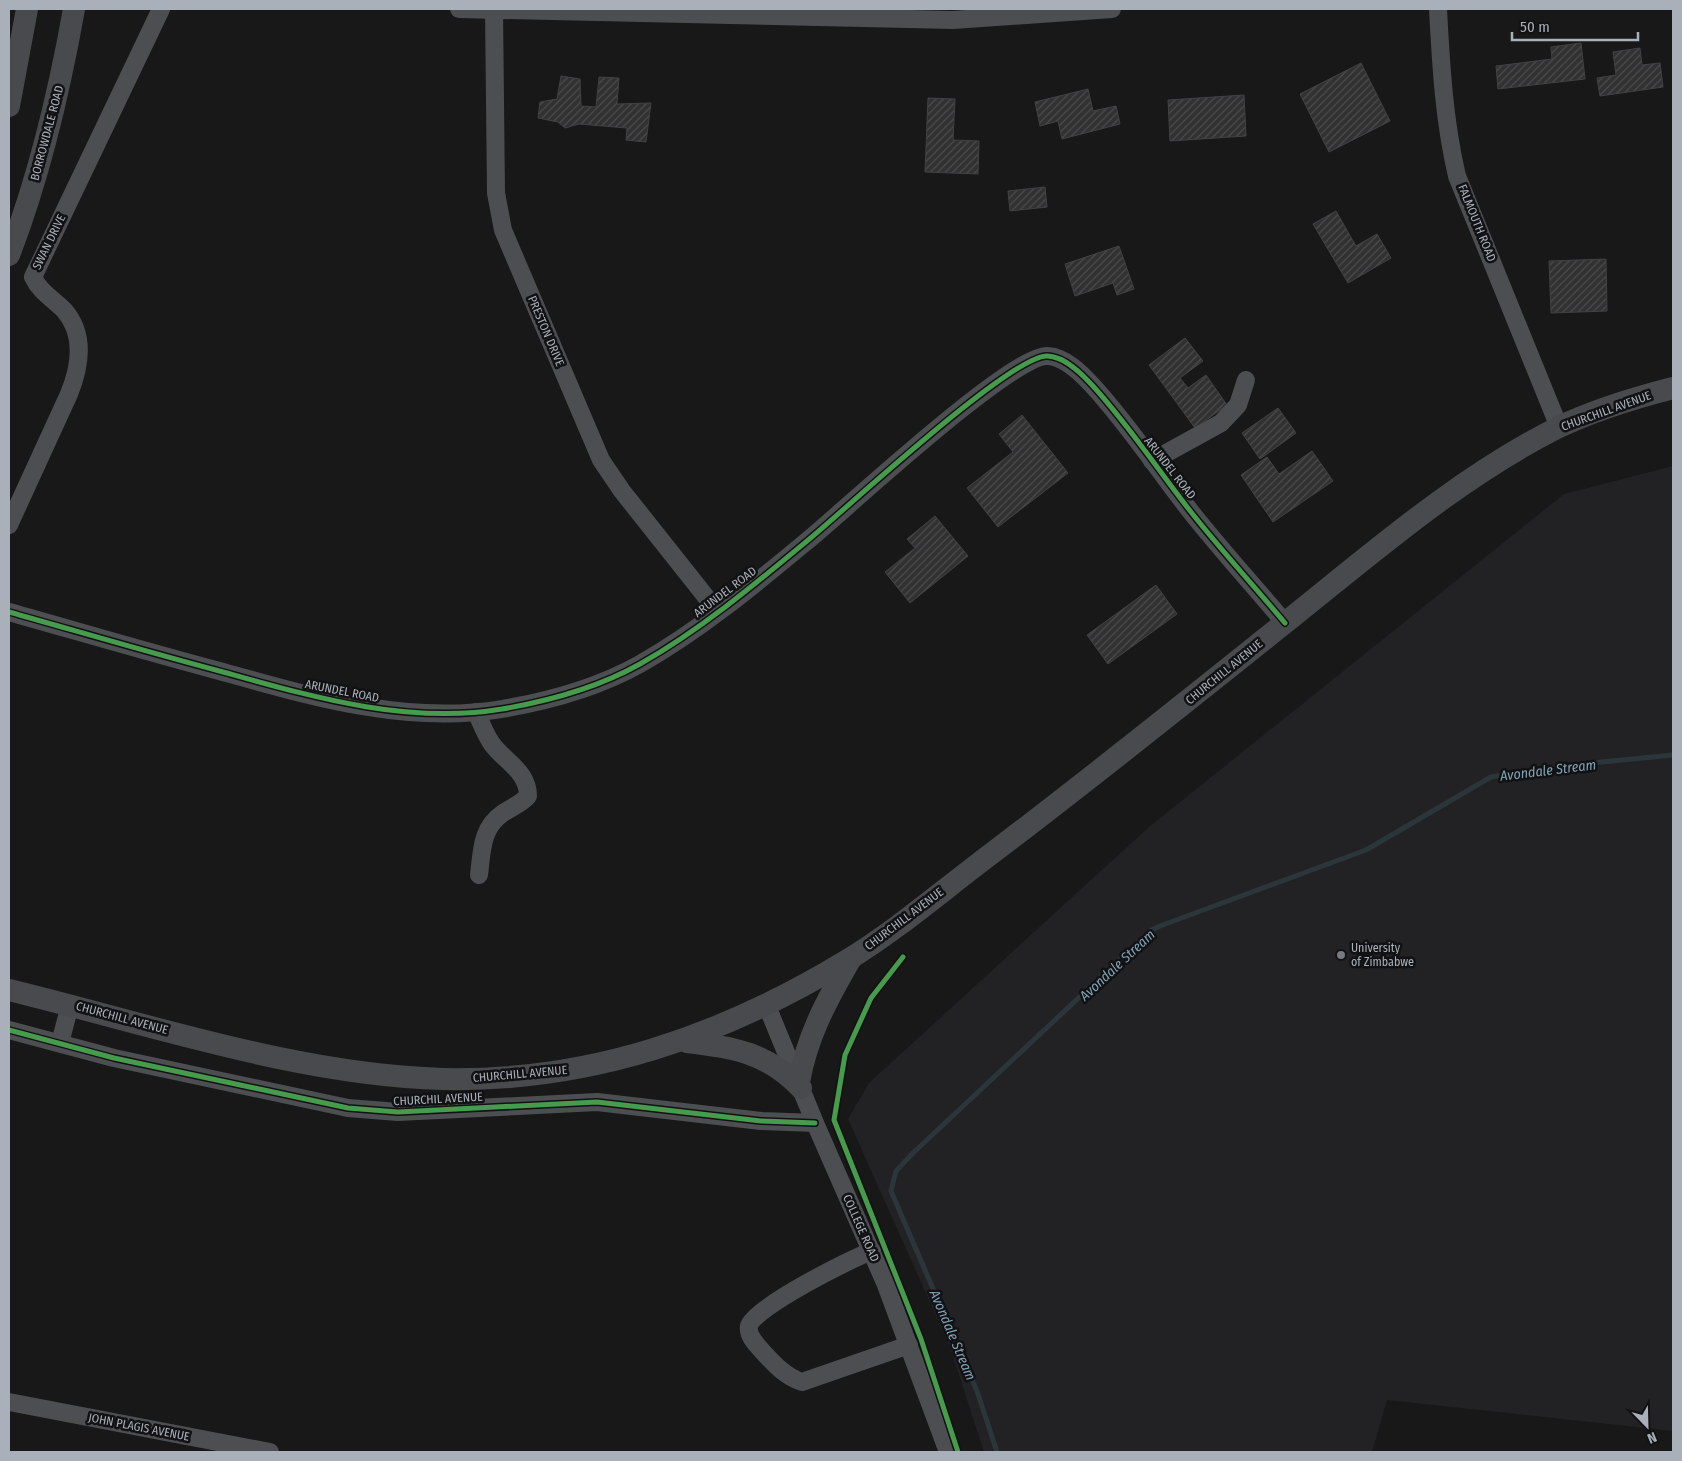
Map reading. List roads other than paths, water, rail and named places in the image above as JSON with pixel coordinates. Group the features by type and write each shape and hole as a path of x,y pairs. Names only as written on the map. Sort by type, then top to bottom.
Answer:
{"main road":[{"path":"9,106 27,9"},
{"name":"BORROWDALE ROAD","path":"9,255 26,209 52,120 74,9"},
{"name":"CHURCHILL AVENUE","path":"9,990 215,1044 334,1068 444,1079 541,1074 629,1057 712,1030 767,1006 850,959 1020,832 1378,548 1447,497 1559,427 1602,409 1673,388"},
{"path":"800,1085 803,1060 817,1018 850,959"},
{"path":"678,1041 732,1047 753,1053 780,1068 800,1085"}],"street":[{"name":"SWAN DRIVE","path":"9,525 74,382 81,352 76,335 65,312 39,289 33,276 161,9"},
{"path":"459,9 953,14 1112,9"},
{"name":"FALMOUTH ROAD","path":"1438,9 1448,141 1457,176 1559,427"},
{"name":"PRESTON DRIVE","path":"494,10 496,194 498,209 507,239 601,460 718,612"},
{"name":"ARUNDEL ROAD","path":"9,612 301,693 371,708 428,713 476,712 552,698 592,685 639,664 718,612 806,542 987,388 1031,359 1047,355 1064,361 1092,385 1191,512 1285,623"},
{"path":"1152,460 1221,423 1238,405 1246,380"},
{"path":"476,712 491,742 500,754 517,768 528,785 528,796 523,802 491,821 484,836 479,875"},
{"path":"60,1043 70,1005"},
{"name":"COLLEGE ROAD","path":"767,1006 815,1123 872,1251 948,1452"},
{"name":"CHURCHIL AVENUE","path":"9,1030 114,1058 348,1108 398,1112 597,1102 761,1120 815,1123"},
{"path":"872,1251 838,1266 767,1308 752,1320 749,1326 750,1335 780,1369 802,1382 909,1345"},
{"name":"JOHN PLAGIS AVENUE","path":"9,1402 270,1452"}],"waterway":[{"name":"Avondale Stream","path":"997,1452 977,1391 891,1191 896,1171 913,1153 1150,931 1366,850 1491,777 1571,765 1673,755"}],"place":[{"name":"University of Zimbabwe","path":"1341,955"}]}
